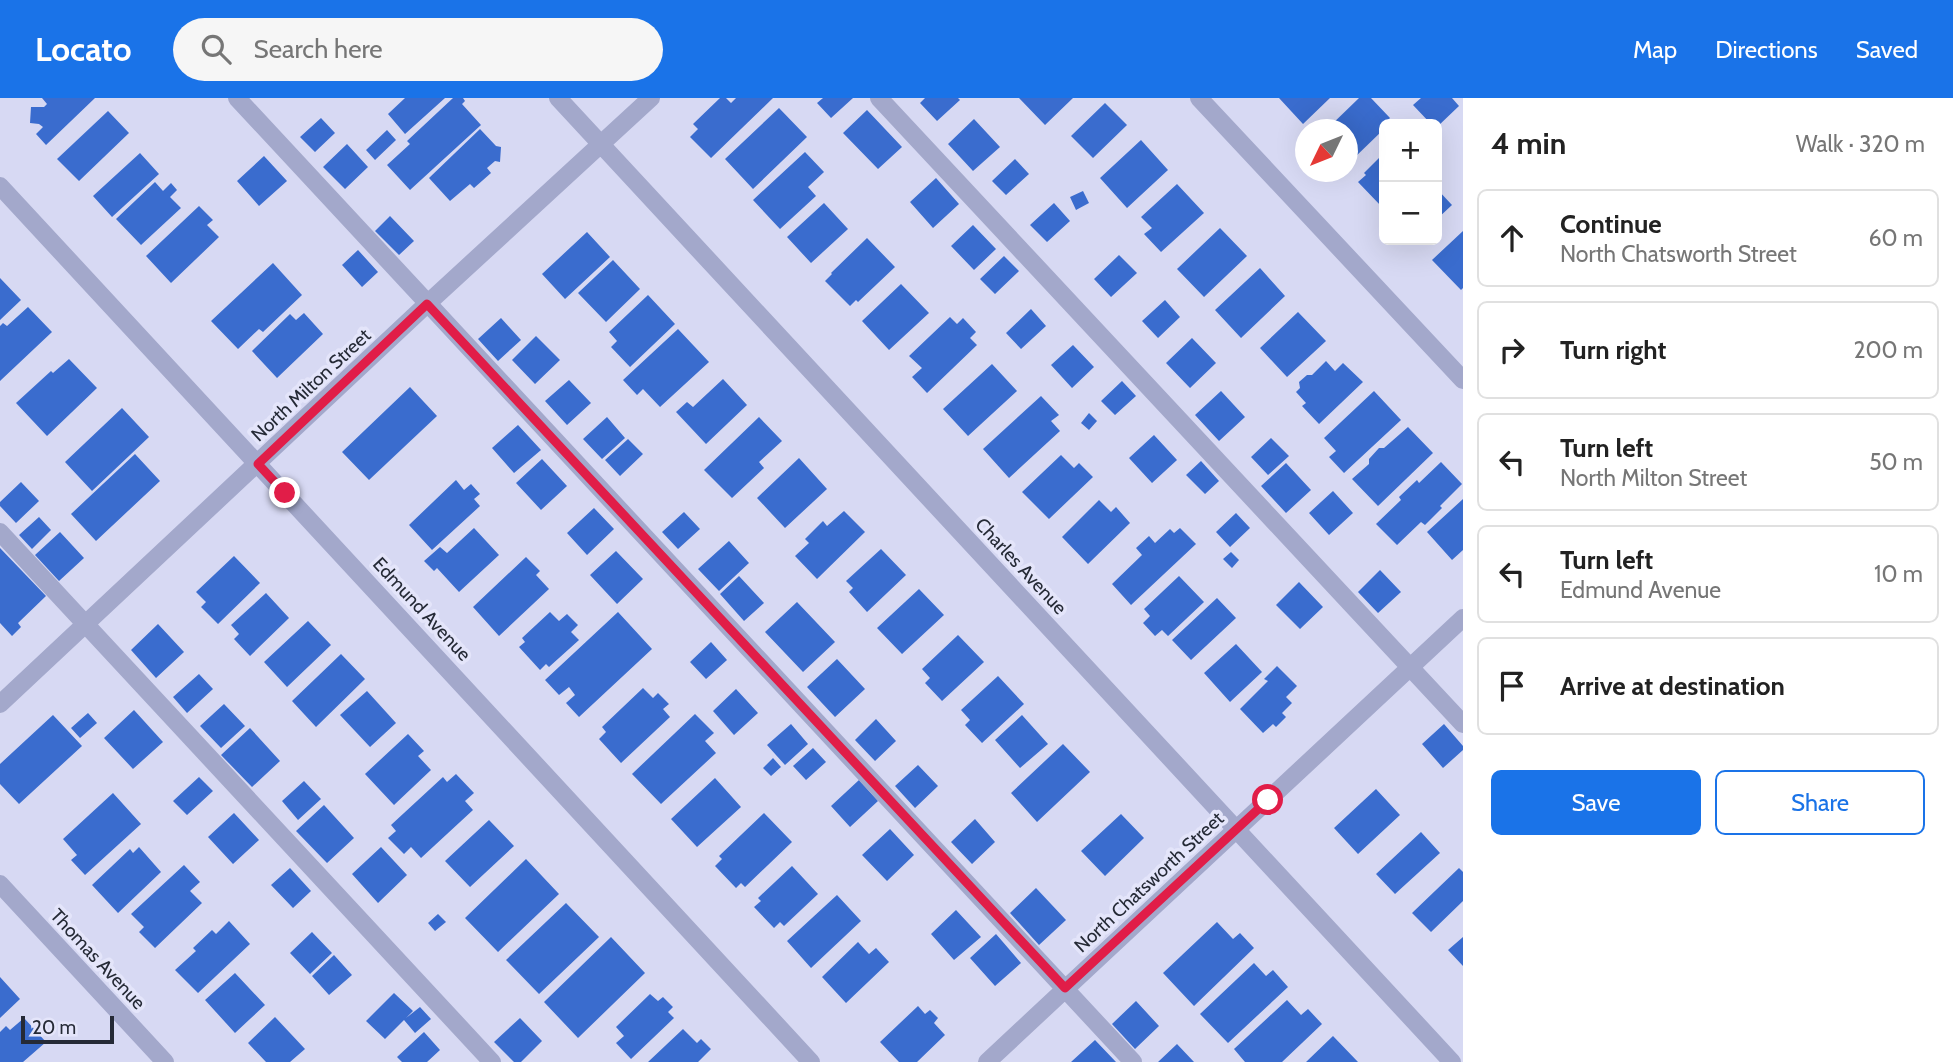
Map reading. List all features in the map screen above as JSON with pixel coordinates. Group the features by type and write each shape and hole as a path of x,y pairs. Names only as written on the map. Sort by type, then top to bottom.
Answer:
{"street":[{"path":"237,98 1133,1062"},
{"name":"Charles Avenue","path":"558,98 1452,1062"},
{"name":"North Milton Street","path":"0,704 651,98"},
{"path":"879,98 1463,724"},
{"path":"1199,98 1463,380"},
{"name":"Edmund Avenue","path":"0,186 811,1062"},
{"path":"0,532 492,1062"},
{"name":"North Chatsworth Street","path":"986,1062 1463,618"},
{"name":"Thomas Avenue","path":"0,884 165,1062"}],"building":[{"path":"42,98 95,98 46,145 36,134 43,127 30,123 31,107 44,107 47,104"},
{"path":"405,98 445,98 405,134 388,114"},
{"path":"453,98 463,98 465,101 462,104 481,125 410,190 387,165 410,144 407,141"},
{"path":"720,98 726,98 731,103 736,98 773,98 711,158 690,137 698,129 693,124"},
{"path":"823,98 853,98 831,118 817,103"},
{"path":"925,98 960,100 937,121 920,103"},
{"path":"1019,98 1073,98 1045,125"},
{"path":"1279,98 1330,98 1308,119 1298,119"},
{"path":"1359,98 1371,98 1390,118 1379,119 1379,134 1358,154 1358,119 1337,119"},
{"path":"1421,98 1452,98 1459,106 1442,122 1442,119 1426,119 1413,105"},
{"path":"1105,103 1127,125 1093,158 1071,136"},
{"path":"779,108 807,137 753,189 725,159"},
{"path":"867,110 902,147 878,169 843,133"},
{"path":"108,111 129,133 79,181 57,159"},
{"path":"321,118 335,133 315,152 300,137"},
{"path":"974,119 1000,147 973,171 948,144"},
{"path":"480,129 496,146 501,147 500,162 495,161 487,168 491,173 474,188 470,184 450,201 429,178"},
{"path":"387,130 396,140 375,160 366,150"},
{"path":"1141,140 1168,170 1127,208 1100,178"},
{"path":"347,144 368,167 345,189 323,167"},
{"path":"805,152 824,172 808,187 816,196 780,229 753,200"},
{"path":"140,153 159,174 112,217 93,196"},
{"path":"264,156 287,181 259,206 237,181"},
{"path":"1379,158 1379,204 1358,182 1366,175 1364,173"},
{"path":"1015,159 1029,174 1006,195 992,181"},
{"path":"936,178 959,204 933,228 910,202"},
{"path":"155,182 163,191 171,183 177,190 170,197 181,208 141,245 116,219"},
{"path":"1177,184 1204,213 1161,252 1144,234 1152,228 1141,217"},
{"path":"1083,191 1089,203 1076,210 1070,197"},
{"path":"1442,194 1452,205 1442,214"},
{"path":"824,203 848,229 811,263 787,237"},
{"path":"1054,203 1070,221 1047,242 1030,225"},
{"path":"199,206 213,220 207,225 219,237 171,283 146,256"},
{"path":"390,216 414,241 399,255 375,231"},
{"path":"973,225 996,249 974,270 951,246"},
{"path":"1220,228 1247,256 1204,297 1177,269"},
{"path":"1463,231 1463,288 1461,290 1432,260"},
{"path":"587,232 610,257 565,299 542,274"},
{"path":"867,238 895,267 858,302 856,300 850,306 825,281"},
{"path":"358,250 378,272 362,287 342,265"},
{"path":"1119,255 1137,273 1111,297 1094,279"},
{"path":"1004,256 1019,271 995,294 980,279"},
{"path":"613,260 640,289 606,322 578,293"},
{"path":"273,263 302,295 263,332 259,329 238,349 211,321"},
{"path":"1260,268 1285,296 1241,338 1215,310"},
{"path":"0,278 21,300 0,320"},
{"path":"901,284 929,313 889,350 862,321"},
{"path":"648,295 675,324 630,367 611,347 617,341 609,332"},
{"path":"1165,300 1180,317 1158,338 1142,321"},
{"path":"28,307 52,332 0,381 0,326 3,323 7,326"},
{"path":"1031,309 1046,326 1021,349 1006,333"},
{"path":"1298,312 1326,341 1287,377 1260,348"},
{"path":"304,313 323,334 277,378 252,351 290,314 296,320"},
{"path":"950,317 957,324 963,318 976,332 970,338 977,345 927,393 912,377 922,368 909,356"},
{"path":"501,318 521,340 498,361 478,339"},
{"path":"678,329 709,362 660,407 643,389 637,395 623,380"},
{"path":"536,336 560,360 535,384 512,360"},
{"path":"1192,338 1216,363 1190,388 1166,363"},
{"path":"1073,345 1094,367 1072,388 1051,365"},
{"path":"69,359 97,388 47,436 16,403 51,371 53,373"},
{"path":"1326,361 1335,371 1343,363 1363,382 1319,424 1302,406 1306,403 1296,392 1300,388 1299,382 1307,375 1312,375"},
{"path":"992,364 1017,391 968,436 943,409"},
{"path":"723,379 747,405 706,444 676,412 687,402 693,407"},
{"path":"569,380 591,403 567,425 545,401"},
{"path":"1122,381 1136,396 1115,415 1101,401"},
{"path":"410,387 437,416 369,480 342,452"},
{"path":"1221,391 1245,417 1219,441 1195,415"},
{"path":"1374,391 1401,420 1344,473 1329,457 1336,451 1324,438"},
{"path":"1041,396 1059,415 1051,421 1060,431 1009,478 983,449"},
{"path":"122,408 149,437 92,491 65,462"},
{"path":"1089,413 1097,421 1089,430 1081,423"},
{"path":"607,417 625,438 602,459 583,439"},
{"path":"759,417 782,441 759,462 764,468 732,498 704,470"},
{"path":"518,425 541,450 514,473 492,448"},
{"path":"1408,427 1433,453 1378,506 1352,479 1369,464 1369,459 1379,448 1384,448"},
{"path":"1154,435 1177,460 1152,483 1129,458"},
{"path":"1271,438 1289,456 1268,475 1251,457"},
{"path":"628,439 643,454 620,476 605,460"},
{"path":"135,454 160,481 96,541 71,514"},
{"path":"1061,455 1074,468 1079,463 1093,477 1049,519 1022,492"},
{"path":"799,458 827,489 785,528 757,498"},
{"path":"542,459 567,486 541,510 516,483"},
{"path":"1201,461 1219,481 1205,494 1186,475"},
{"path":"1441,462 1462,484 1425,525 1421,522 1397,545 1376,524 1401,500 1399,497"},
{"path":"1286,463 1311,490 1286,513 1261,486"},
{"path":"456,480 464,490 471,484 480,494 474,499 480,506 432,550 409,525"},
{"path":"21,482 39,501 16,523 0,506 0,502"},
{"path":"1333,491 1353,513 1329,535 1309,513"},
{"path":"1463,499 1463,550 1452,560 1427,532"},
{"path":"1099,500 1111,512 1116,507 1130,523 1088,564 1062,537"},
{"path":"594,508 614,529 587,555 567,533"},
{"path":"844,511 865,532 817,579 795,556 809,543 805,539 823,521 827,526"},
{"path":"684,512 700,529 678,549 662,532"},
{"path":"1236,513 1250,528 1230,547 1216,532"},
{"path":"39,517 51,530 32,549 19,535"},
{"path":"474,528 499,555 459,592 437,568 434,571 424,561 440,547 447,553"},
{"path":"1180,528 1196,544 1131,605 1112,584 1142,555 1136,548 1149,536 1155,543 1170,529 1174,533"},
{"path":"60,532 84,558 59,581 35,555"},
{"path":"729,541 749,563 719,591 698,569"},
{"path":"0,548 46,596 18,623 21,627 12,636 0,623"},
{"path":"881,549 906,575 867,612 849,592 853,588 846,581"},
{"path":"616,551 643,579 617,604 590,575"},
{"path":"1231,552 1239,560 1232,568 1223,559"},
{"path":"234,556 260,583 218,624 201,607 206,602 196,592"},
{"path":"526,557 540,571 536,575 549,589 499,636 473,607"},
{"path":"1380,570 1401,592 1378,613 1358,592"},
{"path":"739,576 764,603 744,621 720,594"},
{"path":"1179,576 1204,602 1168,636 1162,630 1155,636 1143,623 1150,616 1144,609"},
{"path":"1299,582 1323,607 1300,629 1276,605"},
{"path":"919,589 944,615 902,654 877,628"},
{"path":"266,593 289,618 250,656 234,639 239,634 231,625"},
{"path":"1217,598 1236,618 1191,660 1172,640"},
{"path":"797,602 835,642 803,672 765,632"},
{"path":"550,612 559,621 567,614 578,625 571,632 579,640 549,667 546,664 540,670 519,647 525,642 522,638"},
{"path":"618,612 652,649 579,717 566,703 575,695 569,687 559,695 545,680"},
{"path":"308,621 331,645 287,687 264,662"},
{"path":"158,624 184,652 156,678 131,650"},
{"path":"958,635 984,662 942,701 925,683 930,678 922,669"},
{"path":"711,642 727,660 706,679 690,662"},
{"path":"1236,644 1262,672 1230,702 1204,673"},
{"path":"341,654 365,679 316,727 292,701"},
{"path":"837,659 865,689 835,717 807,687"},
{"path":"1277,666 1297,686 1286,697 1292,703 1282,713 1286,717 1276,727 1273,724 1263,733 1240,709 1268,681 1264,679"},
{"path":"199,674 213,689 187,713 173,697"},
{"path":"998,676 1024,704 982,743 965,725 970,720 961,710"},
{"path":"643,688 653,698 658,693 669,704 663,709 670,717 621,763 599,739 606,732 602,727"},
{"path":"736,689 758,713 734,735 713,711"},
{"path":"367,691 396,723 370,747 340,715"},
{"path":"224,704 245,726 221,748 200,726"},
{"path":"134,710 163,742 133,769 104,738"},
{"path":"88,713 97,723 80,738 71,728"},
{"path":"695,714 714,733 705,741 716,753 661,804 632,774"},
{"path":"53,715 82,746 19,804 0,784 0,764"},
{"path":"1022,715 1048,744 1020,768 995,740"},
{"path":"876,719 896,741 875,761 855,740"},
{"path":"791,724 808,744 785,765 767,745"},
{"path":"1444,724 1463,746 1463,750 1443,768 1422,744"},
{"path":"250,728 280,761 252,787 221,755"},
{"path":"408,734 424,751 418,756 431,770 394,805 365,774"},
{"path":"1063,744 1090,772 1037,822 1011,793"},
{"path":"813,748 826,762 806,780 793,766"},
{"path":"773,758 781,767 771,776 763,768"},
{"path":"918,765 938,786 915,808 895,786"},
{"path":"456,774 474,793 465,801 473,810 421,858 411,847 404,854 388,838 396,831 391,825 443,777 447,782"},
{"path":"199,777 213,791 187,815 173,801"},
{"path":"715,778 741,807 697,847 671,819"},
{"path":"859,780 878,801 850,827 831,806"},
{"path":"304,781 321,799 298,820 282,801"},
{"path":"1376,789 1400,815 1358,854 1334,828"},
{"path":"113,793 141,824 85,875 71,860 77,855 63,839"},
{"path":"324,805 354,838 327,863 296,831"},
{"path":"234,813 259,840 233,864 208,837"},
{"path":"764,813 792,842 745,887 741,883 736,888 715,866 722,859 719,856"},
{"path":"1121,814 1144,838 1105,876 1081,851"},
{"path":"975,819 995,842 972,864 951,842"},
{"path":"489,820 514,846 470,887 445,861"},
{"path":"890,829 914,855 887,881 862,855"},
{"path":"1421,832 1440,853 1395,894 1376,874"},
{"path":"139,847 161,872 118,913 92,885 130,849 133,853"},
{"path":"381,847 407,875 378,903 352,874"},
{"path":"526,859 559,894 498,952 465,918"},
{"path":"184,865 200,882 190,891 202,903 155,948 139,932 144,927 131,914"},
{"path":"792,866 818,894 784,926 780,922 774,928 754,907 761,901 758,898"},
{"path":"290,868 311,891 293,908 271,885"},
{"path":"1459,868 1463,872 1463,901 1431,932 1412,913"},
{"path":"1036,888 1066,920 1039,945 1010,913"},
{"path":"837,895 861,921 811,968 787,941"},
{"path":"566,903 599,937 539,994 506,960"},
{"path":"956,910 981,937 954,960 931,934"},
{"path":"438,914 446,922 435,931 428,923"},
{"path":"229,921 250,944 198,993 175,970 196,951 193,948 212,930 216,934"},
{"path":"1217,922 1233,939 1240,933 1254,948 1194,1006 1163,973"},
{"path":"312,932 332,953 310,974 290,953"},
{"path":"996,934 1021,963 995,986 970,958"},
{"path":"611,937 645,973 578,1038 544,1002"},
{"path":"1463,937 1463,966 1448,950"},
{"path":"858,942 869,954 876,948 889,962 846,1003 822,977"},
{"path":"334,955 352,975 329,995 312,976"},
{"path":"1254,963 1266,976 1273,970 1288,987 1228,1043 1200,1014"},
{"path":"235,973 265,1005 235,1033 205,1000"},
{"path":"0,977 20,999 0,1018"},
{"path":"394,993 413,1011 406,1018 420,1007 431,1019 415,1033 404,1020 385,1039 366,1021"},
{"path":"650,994 658,1001 663,997 673,1007 668,1012 674,1018 631,1059 616,1043 624,1036 616,1027"},
{"path":"1287,1000 1301,1015 1308,1009 1322,1024 1282,1062 1245,1062 1234,1049"},
{"path":"1136,1001 1159,1026 1135,1049 1112,1024"},
{"path":"918,1006 925,1014 930,1010 938,1018 934,1023 945,1035 917,1062 899,1062 880,1042"},
{"path":"275,1017 305,1049 290,1062 266,1062 248,1043"},
{"path":"24,1018 46,1042 23,1062 0,1062 0,1032 6,1026 10,1030"},
{"path":"520,1018 542,1041 521,1062 514,1062 494,1042"},
{"path":"683,1029 697,1043 701,1039 711,1049 698,1062 648,1062"},
{"path":"424,1032 440,1050 427,1062 402,1062 397,1057"},
{"path":"1333,1036 1358,1062 1306,1062"},
{"path":"1095,1040 1116,1062 1071,1062"},
{"path":"1177,1044 1194,1062 1158,1062"}],"route":[{"path":"285,493 258,464 427,304 1065,988 1268,800"}]}
